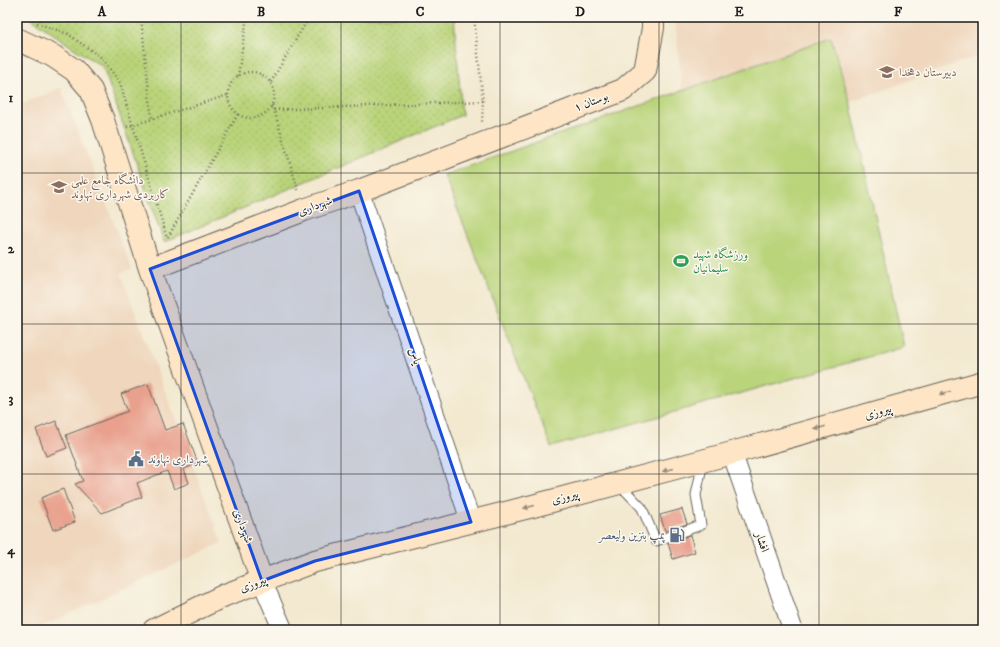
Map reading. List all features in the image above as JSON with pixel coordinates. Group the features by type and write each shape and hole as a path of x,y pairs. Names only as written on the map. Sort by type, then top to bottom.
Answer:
{"street":[{"name":"بوستان ۱","path":"481,144 623,90 645,71 653,28 653,17"},
{"name":"شهرداری","path":"17,39 54,56 74,70 91,90 104,120 150,269 262,581"},
{"name":"شهرداری","path":"150,269 481,144"},
{"name":"یاس","path":"359,191 471,522"},
{"name":"پیروزی","path":"154,630 224,595 315,561 704,461 983,382"},
{"name":"افشار","path":"732,453 793,630"},
{"path":"262,581 283,630"}],"lane":[{"path":"618,483 642,508 656,540 701,525 696,495 704,461"}],"path":[{"path":"141,17 152,120"},
{"path":"238,76 247,17"},
{"path":"271,82 309,17"},
{"path":"474,17 483,101 481,144"},
{"path":"252,71 266,76 271,82 275,98 268,112 253,118 238,114 233,109 229,102 229,88 238,76 244,72 252,71"},
{"path":"108,134 228,95"},
{"path":"274,110 483,101"},
{"path":"272,105 304,210"},
{"path":"150,269 238,114"}],"highlighted area":[{"path":"359,191 471,522 315,561 262,581 150,269"}],"shaded area":[{"name":"دبیرستان دهخدا","path":"675,17 983,17 983,54 850,102 831,38 682,90"},
{"path":"61,88 132,269 100,282 121,274 222,543 34,630 17,630 17,106"}],"green space":[{"path":"29,17 454,17 462,115 164,242 103,67"},
{"name":"ورزشگاه شهید سلیمانیان","path":"831,38 850,102 904,347 551,447 444,175"}],"building":[{"name":"شهرداری نهاوند","path":"148,384 165,430 183,424 198,463 184,469 189,483 174,489 167,471 137,483 142,497 102,513 75,484 83,481 66,435 128,411 121,394"},
{"path":"56,421 67,448 46,456 36,429"},
{"path":"63,489 75,522 53,530 41,498"},
{"path":"682,509 687,524 665,531 660,515"},
{"path":"690,535 695,552 673,559 668,543"}],"place":[{"name":"دبیرستان دهخدا","path":"887,72"},
{"name":"دانشگاه جامع علمی کاربردی شهرداری نهاوند","path":"59,187"},
{"name":"ورزشگاه شهید سلیمانیان","path":"681,261"},
{"name":"شهرداری نهاوند","path":"136,459"},
{"name":"پمپ بنزین ولیعصر","path":"677,535"}]}
